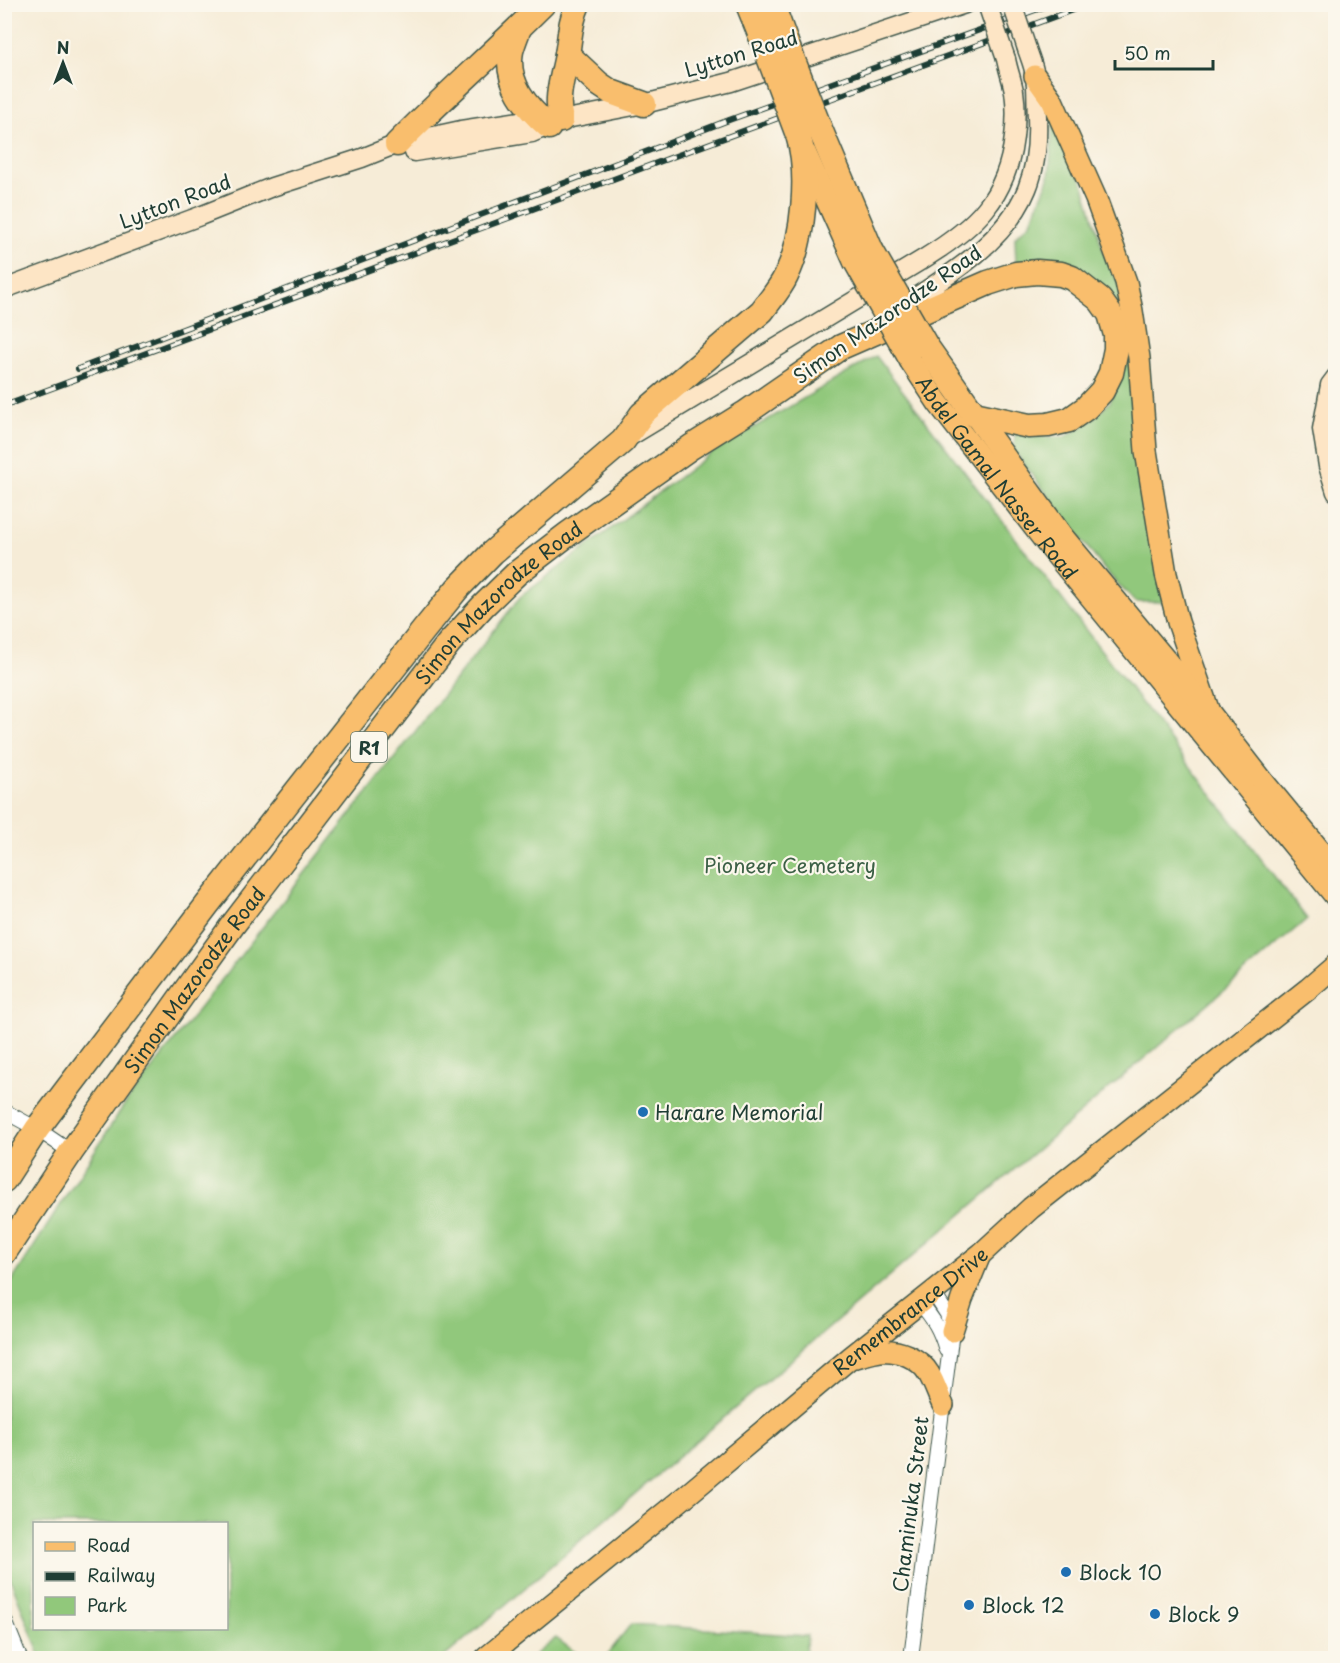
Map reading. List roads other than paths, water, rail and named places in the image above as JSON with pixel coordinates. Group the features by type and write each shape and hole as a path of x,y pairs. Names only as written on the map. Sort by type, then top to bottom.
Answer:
{"highway":[{"path":"397,144 543,4"},
{"path":"519,28 511,51 513,77 522,99 550,122 559,111 558,98 573,15 578,4"},
{"name":"Abdel Gamal Nasser Road","path":"753,8 775,42 807,136 862,256 919,354 974,414"},
{"path":"567,54 611,92 644,104"},
{"path":"623,441 642,414 762,311 786,276 799,243 807,136"},
{"path":"841,347 988,283 1016,274 1037,272 1061,274 1072,278 1100,300 1110,314 1116,335 1116,349 1111,373 1102,391 1086,408 1069,420 1029,426 974,414"},
{"name":"Simon Mazorodze Road","path":"4,1253 70,1152 232,927 422,677 483,606 517,573 567,534 691,447 744,414 841,347"},
{"name":"Simon Mazorodze Road","path":"4,1180 37,1129 207,905 457,589 493,552 623,441"}],"main road":[{"name":"Lytton Road","path":"4,289 272,187 362,158 397,144 461,130 550,122 644,104 731,82 965,4"},
{"name":"Simon Mazorodze Road","path":"623,441 952,241 994,198 1012,152 1015,124 1014,92 987,4"},
{"name":"Simon Mazorodze Road","path":"841,347 942,279 989,242 1006,225 1028,188 1035,157 1037,129 1035,76 1012,4"},
{"path":"1035,76 1052,100 1096,199 1126,282 1139,358 1146,451 1166,574 1178,622 1209,712"},
{"name":"Lytton Road","path":"362,158 532,133 550,122"},
{"name":"Abdel Gamal Nasser Road","path":"919,354 938,403 1047,546 1335,897"},
{"path":"1335,377 1330,385 1322,429 1335,492"},
{"name":"Abdel Gamal Nasser Road","path":"974,414 1063,537 1209,712 1335,870"},
{"name":"Remembrance Drive","path":"486,1659 850,1358 981,1254 1031,1208 1308,989 1335,964"},
{"path":"1308,989 1335,986"},
{"path":"952,1331 962,1299 981,1254"},
{"path":"850,1358 881,1351 910,1357 930,1374 943,1405"}],"street":[{"path":"4,1111 37,1129 70,1152"},
{"path":"927,1297 947,1314 952,1331"},
{"path":"927,1297 948,1355"},
{"name":"Chaminuka Street","path":"911,1659 952,1331"},
{"path":"4,1618 20,1659"}],"railway":[{"path":"78,369 729,120 1052,4"},
{"path":"4,406 1089,4"}],"place":[{"name":"Harare Memorial","path":"643,1112"},
{"name":"Block 10","path":"1066,1572"},
{"name":"Block 12","path":"969,1605"},
{"name":"Block 9","path":"1155,1614"}],"park label":[{"name":"Pioneer Cemetery","path":"790,865"}]}
